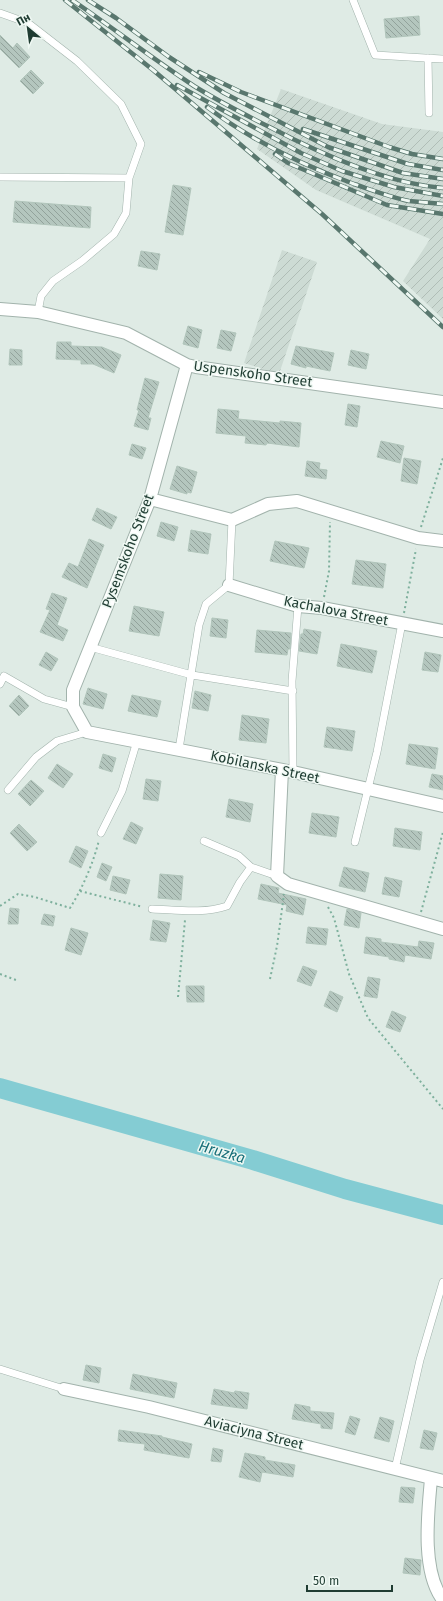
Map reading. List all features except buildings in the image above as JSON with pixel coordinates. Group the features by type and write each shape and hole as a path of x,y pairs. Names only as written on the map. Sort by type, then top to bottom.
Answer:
{"street":[{"name":"Uspenskoho Street","path":"0,309 38,312 126,333 187,364 443,402"},
{"name":"Pysemskoho Street","path":"73,707 73,690 150,499 187,364"},
{"path":"150,499 232,520 268,504 297,501 418,538 443,541"},
{"name":"Kachalova Street","path":"229,585 298,606 322,608 443,631"},
{"path":"73,707 87,732"},
{"name":"Kobilanska Street","path":"87,732 288,771 443,806"},
{"path":"288,771 277,876 288,884 418,923 443,929"},
{"name":"Aviaciyna Street","path":"64,1388 150,1407 437,1480"},
{"path":"437,1480 426,1530 431,1568 436,1591 443,1600"}],"lane":[{"path":"352,0 375,55 442,59"},
{"path":"0,13 28,23 77,61 121,104 141,144 129,178 126,213 114,234 82,262 53,281 41,296 38,312"},
{"path":"428,58 429,114"},
{"path":"0,178 129,178"},
{"path":"179,749 199,626 206,604 229,585 232,520"},
{"path":"288,771 298,606"},
{"path":"355,842 369,790 402,623"},
{"path":"90,647 192,675 293,691"},
{"path":"0,684 4,676 44,699 73,707"},
{"path":"8,790 36,757 57,741 87,732"},
{"path":"101,833 122,791 137,741"},
{"path":"204,841 239,856 252,867 277,876"},
{"path":"152,909 186,911 214,910 227,906 240,882 252,867"},
{"path":"396,1470 420,1360 443,1282"},
{"path":"0,1369 64,1388"}],"path":[{"path":"322,608 329,571 331,511"},
{"path":"418,923 443,832"},
{"path":"0,906 18,894 35,897 70,908 80,891 96,852 101,833"},
{"path":"270,979 277,946 282,898 288,884"},
{"path":"80,891 152,909"},
{"path":"320,894 334,918 349,974 368,1018 443,1109"},
{"path":"178,998 186,911"},
{"path":"0,974 16,980"}],"shaded area":[{"path":"281,89 382,124 443,132 443,319 403,281 430,239 316,190 257,149"},
{"path":"282,250 317,262 279,374 244,363"}],"waterway":[{"name":"Hruzka","path":"0,1088 253,1160 345,1189 443,1215"}],"railway":[{"path":"65,0 153,70 322,214 443,327"},
{"path":"72,0 194,86 293,139 347,163 385,177 424,186 443,188"},
{"path":"88,0 116,18 169,57 224,93 328,147 403,173 443,179"},
{"path":"199,72 241,92 389,147 412,154 443,159"},
{"path":"177,85 301,153 342,171 394,187 443,196"},
{"path":"207,107 259,141 315,169 374,191 409,201 443,204"},
{"path":"303,129 408,164 443,170"},
{"path":"275,154 288,163 387,205 443,214"}]}
